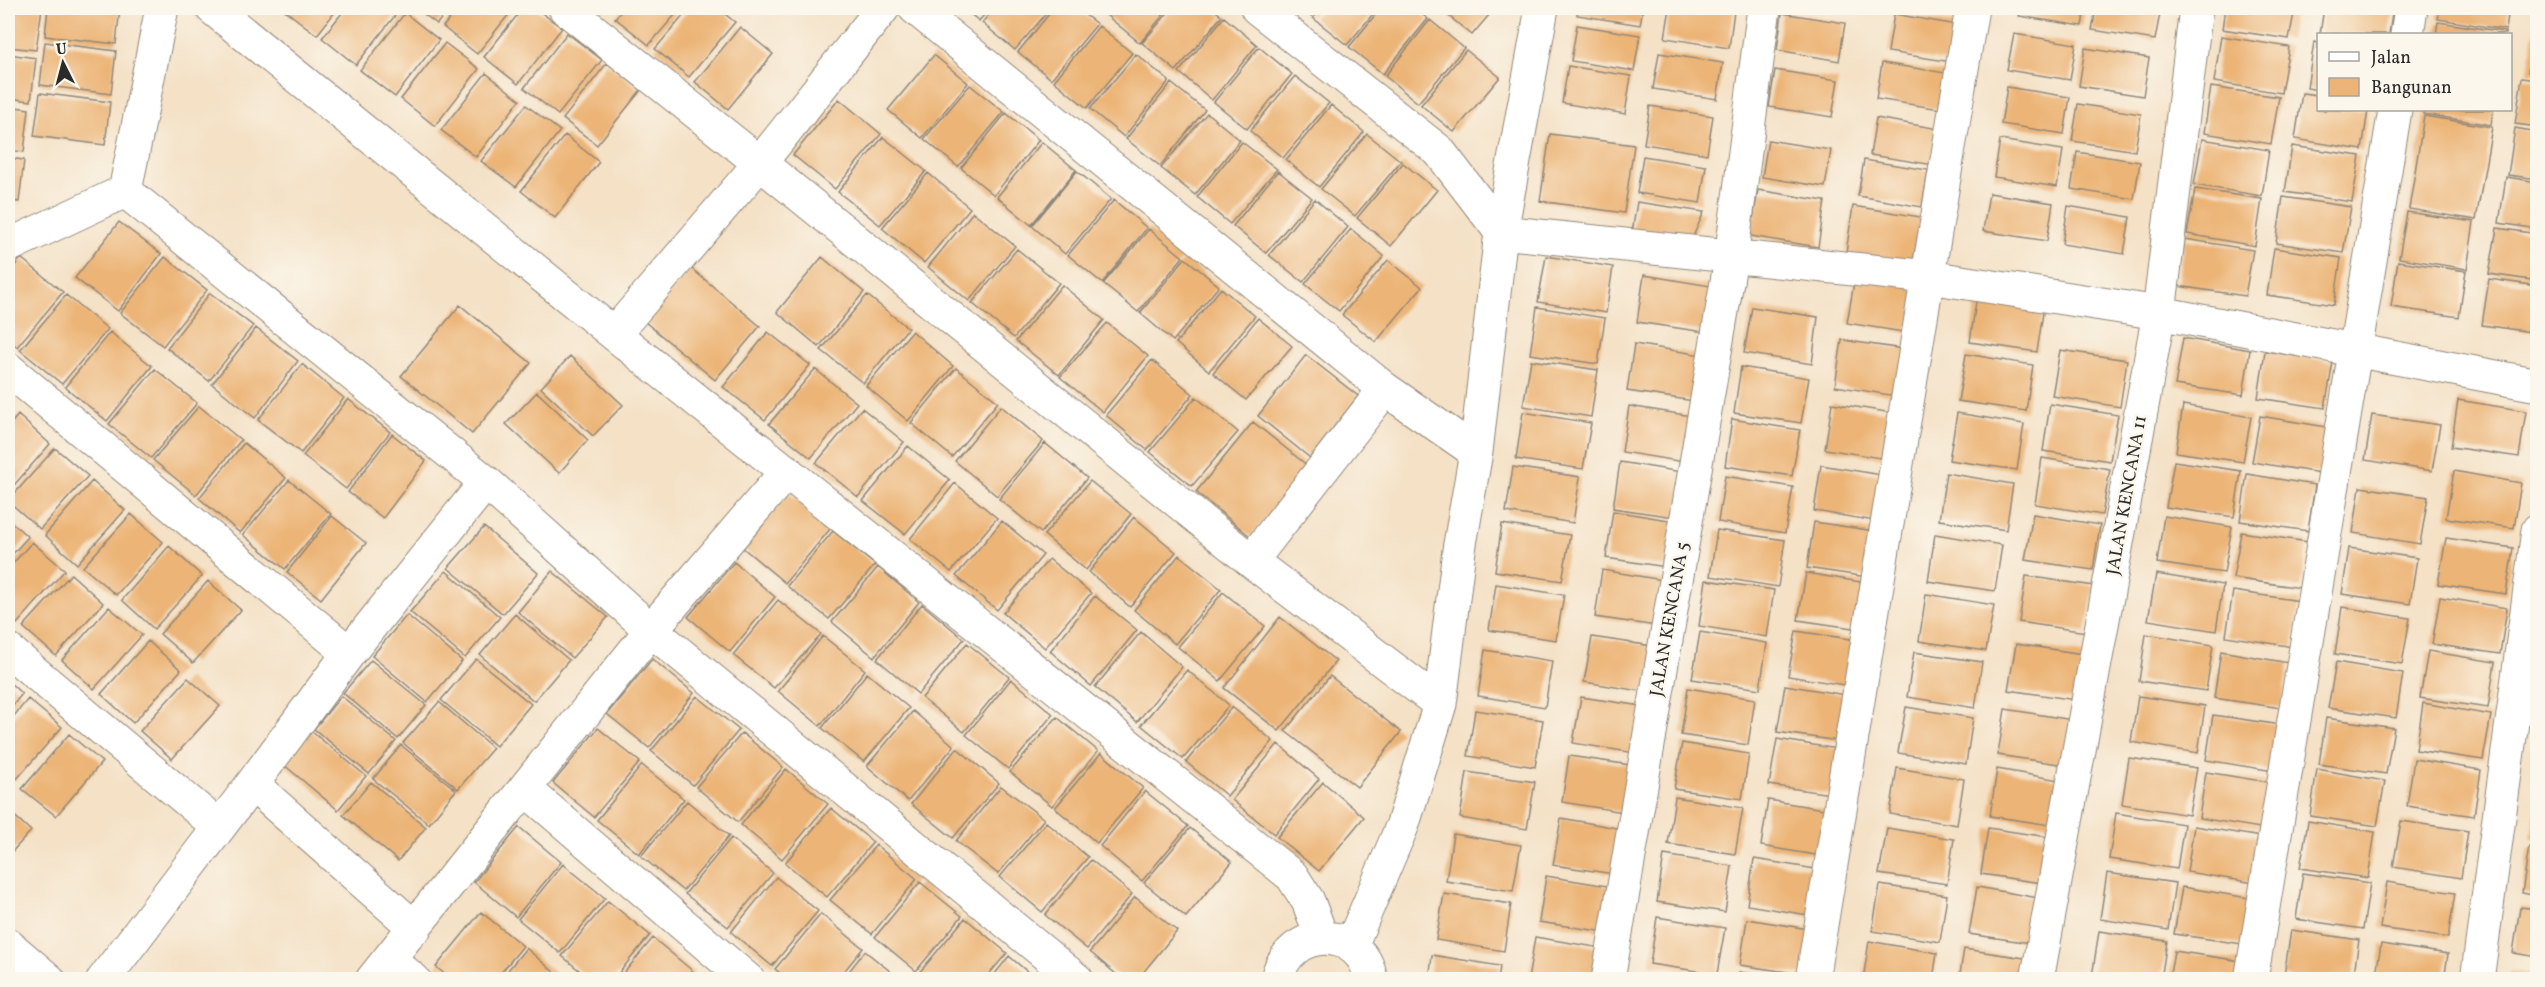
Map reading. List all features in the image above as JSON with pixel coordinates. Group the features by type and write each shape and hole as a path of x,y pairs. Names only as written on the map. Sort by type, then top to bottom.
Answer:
{"street":[{"path":"125,191 162,8"},
{"path":"212,8 614,334 1292,876 1336,942 1362,957 1370,970 1371,980"},
{"path":"565,8 760,162 1251,561 1440,704"},
{"path":"614,334 760,162 884,8"},
{"path":"915,8 1385,389 1476,452"},
{"path":"1257,8 1439,151 1500,232 1929,278 2159,314 2538,385"},
{"path":"1336,942 1403,824 1440,704 1459,550 1476,452 1500,232 1542,8"},
{"name":"JALAN KENCANA 5","path":"1608,980 1731,258 1764,8"},
{"path":"1812,980 1972,8"},
{"name":"JALAN KENCANA 11","path":"2037,980 2159,314 2196,8"},
{"path":"2407,33 2411,8"},
{"path":"2251,980 2395,111"},
{"path":"8,246 125,191"},
{"path":"125,191 486,482 651,630 1077,980"},
{"path":"8,369 349,653"},
{"path":"1251,561 1385,389"},
{"path":"392,973 415,928 651,630 787,471"},
{"path":"103,980 349,653 486,482"},
{"path":"2477,980 2538,530"},
{"path":"8,650 219,827"},
{"path":"252,784 415,928"},
{"path":"525,789 748,980"},
{"path":"1277,980 1283,962 1293,950 1306,941 1336,942"},
{"path":"8,945 49,980"}],"building":[{"path":"8,8 42,8 36,50 8,47"},
{"path":"48,8 120,8 116,44 45,36"},
{"path":"282,8 338,8 317,35"},
{"path":"346,8 401,8 356,65 322,38"},
{"path":"416,8 449,8 437,24"},
{"path":"458,8 514,8 477,54 443,27"},
{"path":"523,8 535,8 562,28 518,84 484,57"},
{"path":"624,8 681,8 649,45 615,18"},
{"path":"690,8 717,8 735,22 689,77 655,49"},
{"path":"963,8 990,8 979,21"},
{"path":"994,8 1051,8 1015,50 982,23"},
{"path":"1054,8 1076,8 1097,24 1051,79 1018,52"},
{"path":"1112,8 1169,8 1140,43 1106,15"},
{"path":"1172,8 1212,8 1222,16 1176,71 1142,43"},
{"path":"1300,8 1318,8 1311,16"},
{"path":"1322,8 1378,8 1347,45 1313,18"},
{"path":"1381,8 1414,8 1428,19 1383,74 1349,47"},
{"path":"1439,8 1495,8 1472,35"},
{"path":"1578,8 1643,8 1640,25 1577,15"},
{"path":"1670,8 1715,8 1734,11 1729,48 1665,38"},
{"path":"2021,8 2085,8 2082,26 2019,16"},
{"path":"2096,8 2161,8 2155,40 2092,30"},
{"path":"2225,8 2295,8 2289,39 2222,29"},
{"path":"2324,8 2393,8 2389,33 2320,33"},
{"path":"2440,8 2509,8 2506,30 2438,19"},
{"path":"405,13 439,40 395,97 360,70"},
{"path":"1782,13 1845,23 1839,61 1777,50"},
{"path":"1894,14 1957,25 1951,62 1888,52"},
{"path":"1224,17 1257,45 1212,100 1179,72"},
{"path":"1430,20 1464,48 1418,103 1385,76"},
{"path":"2438,22 2505,32 2505,33 2436,33"},
{"path":"1577,25 1640,35 1634,71 1571,61"},
{"path":"1099,26 1132,53 1087,108 1054,81"},
{"path":"2535,26 2538,26 2538,74 2528,72"},
{"path":"740,27 773,54 728,109 695,82"},
{"path":"567,33 602,60 558,115 524,88"},
{"path":"2014,34 2076,44 2070,80 2007,70"},
{"path":"2221,36 2289,47 2281,93 2214,82"},
{"path":"45,42 116,51 111,94 40,85"},
{"path":"2314,42 2317,43 2317,90 2307,88"},
{"path":"445,43 479,69 435,126 401,99"},
{"path":"1259,47 1292,74 1247,129 1214,102"},
{"path":"2085,48 2149,58 2143,96 2079,86"},
{"path":"1466,50 1500,77 1454,132 1421,105"},
{"path":"1659,53 1723,63 1717,99 1653,89"},
{"path":"8,54 36,58 31,101 8,98"},
{"path":"1136,54 1169,81 1124,137 1090,109"},
{"path":"934,55 968,83 922,138 888,110"},
{"path":"607,63 641,90 597,145 563,119"},
{"path":"1882,63 1946,73 1940,109 1876,99"},
{"path":"1568,66 1631,76 1625,114 1562,103"},
{"path":"1775,70 1838,80 1832,117 1769,107"},
{"path":"486,73 520,100 476,157 441,130"},
{"path":"1295,76 1329,103 1283,158 1250,131"},
{"path":"2522,78 2538,80 2538,127 2515,124"},
{"path":"1171,83 1205,110 1160,166 1126,139"},
{"path":"970,85 1004,112 958,167 924,139"},
{"path":"2007,87 2070,97 2064,134 2001,124"},
{"path":"2211,87 2279,97 2271,144 2204,133"},
{"path":"40,93 110,102 105,145 34,136"},
{"path":"2302,93 2317,95 2317,111 2368,111 2362,150 2295,139"},
{"path":"839,99 881,134 835,189 793,155"},
{"path":"2078,104 2141,114 2135,151 2072,141"},
{"path":"526,105 560,131 516,187 481,161"},
{"path":"1331,105 1364,132 1319,187 1286,160"},
{"path":"8,106 29,109 24,152 8,150"},
{"path":"1650,106 1713,116 1707,154 1644,144"},
{"path":"2424,111 2493,111 2491,125 2423,114"},
{"path":"1006,113 1039,140 994,195 961,168"},
{"path":"1207,113 1240,140 1195,195 1161,168"},
{"path":"2424,116 2492,127 2476,220 2409,209"},
{"path":"1876,118 1939,129 1934,165 1870,155"},
{"path":"2515,128 2538,132 2538,179 2508,175"},
{"path":"1367,134 1401,161 1355,216 1321,189"},
{"path":"1550,134 1634,145 1624,213 1540,201"},
{"path":"565,135 599,162 555,218 521,191"},
{"path":"883,137 926,171 880,225 838,192"},
{"path":"2202,139 2269,150 2262,196 2194,185"},
{"path":"1768,140 1831,150 1825,187 1762,177"},
{"path":"2000,140 2063,150 2057,187 1994,177"},
{"path":"1042,142 1076,170 1031,225 997,197"},
{"path":"1242,142 1277,169 1230,224 1197,197"},
{"path":"2292,146 2360,156 2352,202 2285,192"},
{"path":"2077,152 2140,162 2134,199 2071,189"},
{"path":"1643,156 1706,166 1700,203 1637,193"},
{"path":"8,158 24,160 19,202 8,201"},
{"path":"1864,160 1928,170 1922,207 1858,196"},
{"path":"1403,163 1437,190 1391,246 1357,218"},
{"path":"1077,171 1111,199 1065,254 1032,226"},
{"path":"1278,171 1312,198 1266,253 1233,226"},
{"path":"928,173 970,208 924,263 882,228"},
{"path":"2506,177 2538,182 2538,229 2499,223"},
{"path":"2195,189 2262,199 2255,246 2187,234"},
{"path":"1758,190 1825,201 1818,247 1750,236"},
{"path":"1989,193 2053,203 2047,241 1983,231"},
{"path":"2283,197 2351,207 2343,253 2276,243"},
{"path":"1315,199 1348,227 1303,282 1269,255"},
{"path":"1114,200 1147,228 1102,283 1068,255"},
{"path":"1637,202 1704,212 1691,241 1632,233"},
{"path":"1853,206 1921,217 1913,263 1846,253"},
{"path":"2068,206 2130,217 2124,254 2062,244"},
{"path":"973,212 1015,246 969,301 928,267"},
{"path":"2407,212 2474,222 2467,269 2399,258"},
{"path":"119,222 161,254 118,311 75,278"},
{"path":"2497,228 2538,234 2538,281 2489,274"},
{"path":"1149,229 1183,257 1138,312 1103,284"},
{"path":"1351,229 1384,256 1339,311 1305,284"},
{"path":"2185,239 2253,250 2245,296 2178,286"},
{"path":"2274,248 2341,258 2334,305 2267,295"},
{"path":"1017,249 1059,283 1014,338 972,303"},
{"path":"1546,256 1613,267 1606,313 1538,302"},
{"path":"165,257 207,290 163,346 120,313"},
{"path":"822,257 864,292 819,347 777,312"},
{"path":"21,258 63,292 17,347 8,339 8,274"},
{"path":"1185,258 1219,286 1173,341 1140,313"},
{"path":"1388,260 1422,287 1376,342 1342,315"},
{"path":"2398,261 2466,271 2459,317 2391,307"},
{"path":"691,268 760,326 715,380 645,322"},
{"path":"1644,275 1711,286 1704,332 1637,322"},
{"path":"1855,277 1922,287 1915,334 1847,323"},
{"path":"2489,279 2538,286 2538,333 2482,325"},
{"path":"1062,285 1104,320 1059,375 1016,341"},
{"path":"1221,288 1255,316 1209,371 1176,343"},
{"path":"210,293 253,326 209,381 167,348"},
{"path":"66,295 108,329 62,384 20,350"},
{"path":"867,295 908,328 863,383 821,350"},
{"path":"1977,295 2044,306 2037,352 1970,342"},
{"path":"460,305 531,363 472,434 401,376"},
{"path":"1537,307 1605,318 1598,364 1530,354"},
{"path":"1752,307 1818,317 1812,364 1744,353"},
{"path":"1258,318 1292,346 1246,400 1213,373"},
{"path":"1107,323 1148,356 1103,412 1060,377"},
{"path":"256,328 298,361 255,418 212,384"},
{"path":"912,331 953,366 908,421 866,386"},
{"path":"110,332 152,366 107,421 65,387"},
{"path":"768,332 810,365 765,420 723,387"},
{"path":"2183,338 2250,350 2243,395 2175,385"},
{"path":"1842,340 1909,350 1902,397 1835,386"},
{"path":"1634,344 1702,355 1694,401 1627,391"},
{"path":"2060,350 2127,360 2120,407 2052,396"},
{"path":"2265,351 2333,362 2325,408 2258,398"},
{"path":"1966,354 2033,365 2026,411 1958,401"},
{"path":"1306,355 1358,396 1310,458 1258,416"},
{"path":"570,356 623,405 593,436 541,388"},
{"path":"1152,360 1193,394 1147,450 1106,415"},
{"path":"1531,360 1598,370 1591,417 1523,406"},
{"path":"302,364 344,398 301,453 258,420"},
{"path":"1741,367 1809,378 1801,423 1734,413"},
{"path":"956,368 998,402 952,457 911,423"},
{"path":"155,369 197,403 151,458 109,424"},
{"path":"815,369 857,403 811,458 769,424"},
{"path":"537,392 588,440 559,473 506,424"},
{"path":"1196,397 1238,432 1192,486 1150,452"},
{"path":"348,399 390,432 346,489 303,456"},
{"path":"2458,400 2526,411 2519,457 2451,447"},
{"path":"1832,403 1899,414 1892,460 1825,449"},
{"path":"2050,404 2118,415 2110,461 2043,451"},
{"path":"2183,405 2251,417 2243,462 2176,452"},
{"path":"199,406 241,440 196,495 153,460"},
{"path":"1001,406 1043,441 997,496 955,461"},
{"path":"1629,406 1698,417 1690,463 1622,452"},
{"path":"862,408 904,442 858,497 816,463"},
{"path":"1523,412 1591,423 1583,469 1516,459"},
{"path":"1957,413 2024,424 2017,470 1949,460"},
{"path":"18,415 50,444 8,492 8,427"},
{"path":"2372,415 2440,425 2432,471 2365,460"},
{"path":"2260,416 2327,427 2320,473 2252,462"},
{"path":"1732,419 1800,430 1792,476 1725,466"},
{"path":"1253,422 1308,466 1251,537 1196,492"},
{"path":"392,434 426,461 383,518 348,492"},
{"path":"244,443 286,478 240,533 199,498"},
{"path":"1045,443 1087,478 1041,533 999,499"},
{"path":"908,446 950,480 905,534 863,501"},
{"path":"55,448 88,476 40,529 8,501"},
{"path":"2042,458 2110,469 2102,515 2035,504"},
{"path":"2174,461 2241,471 2234,517 2166,507"},
{"path":"1620,462 1688,473 1681,518 1613,508"},
{"path":"1821,465 1888,476 1881,522 1814,511"},
{"path":"1513,467 1580,477 1573,523 1506,512"},
{"path":"2454,471 2521,483 2514,528 2446,518"},
{"path":"1946,473 2013,484 2006,530 1939,520"},
{"path":"2247,474 2315,485 2308,531 2240,521"},
{"path":"1725,476 1793,487 1785,533 1718,522"},
{"path":"289,480 331,514 285,569 243,535"},
{"path":"92,481 125,510 77,564 45,535"},
{"path":"1090,481 1131,514 1086,570 1044,535"},
{"path":"955,483 997,518 951,572 910,539"},
{"path":"2360,487 2428,497 2420,544 2353,533"},
{"path":"789,493 831,528 785,583 743,548"},
{"path":"1613,511 1681,522 1673,568 1606,558"},
{"path":"131,514 163,542 116,595 83,567"},
{"path":"2033,514 2100,525 2093,570 2025,560"},
{"path":"332,516 366,543 321,599 287,572"},
{"path":"2164,516 2232,527 2224,573 2157,563"},
{"path":"1134,517 1176,552 1130,607 1089,572"},
{"path":"8,519 28,537 8,559"},
{"path":"1002,521 1043,555 997,610 956,576"},
{"path":"1814,522 1881,532 1874,578 1807,568"},
{"path":"1502,524 1570,535 1562,581 1495,571"},
{"path":"484,527 538,573 503,614 448,568"},
{"path":"1717,530 1785,540 1778,587 1710,576"},
{"path":"833,531 875,565 829,619 787,586"},
{"path":"2241,532 2308,542 2301,588 2233,578"},
{"path":"1935,534 2002,545 1995,591 1928,581"},
{"path":"2446,538 2513,548 2506,594 2438,584"},
{"path":"32,542 65,570 17,624 8,615 8,569"},
{"path":"169,546 202,576 154,629 122,600"},
{"path":"2349,548 2417,558 2410,604 2342,594"},
{"path":"1179,555 1221,589 1175,644 1134,610"},
{"path":"1049,559 1091,593 1045,648 1003,613"},
{"path":"734,562 775,597 730,652 688,617"},
{"path":"878,567 919,602 874,657 832,622"},
{"path":"1602,570 1669,581 1663,627 1595,617"},
{"path":"446,571 500,617 465,658 410,612"},
{"path":"552,571 608,617 572,658 518,612"},
{"path":"1806,573 1873,584 1866,630 1798,620"},
{"path":"71,574 103,603 56,656 23,627"},
{"path":"2156,574 2223,585 2216,631 2148,620"},
{"path":"2026,576 2094,586 2086,632 2019,622"},
{"path":"1706,580 1774,590 1767,637 1699,626"},
{"path":"208,581 241,610 193,663 160,634"},
{"path":"1496,584 1564,595 1556,640 1489,630"},
{"path":"2233,591 2300,601 2293,647 2226,636"},
{"path":"1223,592 1265,626 1220,681 1178,647"},
{"path":"1926,594 1994,605 1986,651 1919,641"},
{"path":"1095,596 1137,630 1091,686 1050,651"},
{"path":"2440,597 2507,608 2500,654 2432,644"},
{"path":"778,600 821,634 774,688 733,655"},
{"path":"922,604 964,639 918,694 877,659"},
{"path":"109,607 142,635 94,689 62,660"},
{"path":"2342,607 2410,618 2402,664 2335,654"},
{"path":"515,614 569,660 534,701 480,655"},
{"path":"407,615 462,661 427,702 372,656"},
{"path":"1280,617 1336,661 1279,731 1224,688"},
{"path":"1796,631 1863,641 1856,687 1788,676"},
{"path":"1141,632 1182,667 1137,722 1095,687"},
{"path":"1700,632 1767,643 1760,689 1692,679"},
{"path":"2146,634 2213,645 2206,691 2139,681"},
{"path":"823,636 865,670 820,726 778,691"},
{"path":"1592,637 1659,647 1652,693 1584,682"},
{"path":"148,641 181,670 133,723 101,694"},
{"path":"967,643 1009,677 964,732 922,698"},
{"path":"2016,644 2083,654 2076,700 2008,690"},
{"path":"1485,650 1552,661 1545,707 1478,696"},
{"path":"2221,651 2289,663 2281,708 2214,698"},
{"path":"2428,651 2495,662 2488,708 2420,698"},
{"path":"1914,652 1982,662 1975,708 1907,697"},
{"path":"476,659 531,704 496,746 441,700"},
{"path":"652,659 694,693 649,748 607,714"},
{"path":"371,660 426,705 398,739 343,693"},
{"path":"2336,662 2403,673 2396,718 2328,708"},
{"path":"1187,670 1229,705 1183,759 1141,725"},
{"path":"867,673 909,708 864,762 822,728"},
{"path":"1330,676 1401,732 1357,787 1285,731"},
{"path":"188,678 220,706 172,759 140,731"},
{"path":"1011,679 1053,714 1008,769 966,735"},
{"path":"8,681 22,694 8,711"},
{"path":"1785,685 1852,696 1845,742 1777,732"},
{"path":"1688,688 1755,699 1748,745 1681,735"},
{"path":"341,696 396,741 369,774 314,729"},
{"path":"697,696 739,730 693,785 651,751"},
{"path":"2138,696 2205,706 2198,753 2131,742"},
{"path":"1581,697 1648,707 1641,754 1573,743"},
{"path":"28,699 62,727 15,781 8,774 8,723"},
{"path":"439,702 493,748 458,789 403,743"},
{"path":"2423,703 2491,715 2483,760 2416,750"},
{"path":"1232,707 1273,741 1227,796 1186,762"},
{"path":"1906,707 1973,718 1966,764 1898,753"},
{"path":"2005,709 2073,720 2065,765 1998,755"},
{"path":"1475,710 1543,720 1535,767 1468,756"},
{"path":"913,711 954,746 908,801 867,766"},
{"path":"2213,715 2281,725 2273,771 2206,760"},
{"path":"1057,717 1098,751 1052,806 1010,772"},
{"path":"2326,718 2394,728 2386,774 2319,764"},
{"path":"598,728 640,762 594,817 553,783"},
{"path":"311,731 366,776 338,810 283,764"},
{"path":"742,733 783,767 738,822 696,787"},
{"path":"69,734 102,762 56,816 22,789"},
{"path":"1777,739 1844,750 1837,795 1769,785"},
{"path":"1682,743 1749,754 1742,799 1674,789"},
{"path":"1278,744 1319,779 1274,834 1232,800"},
{"path":"401,745 456,790 429,824 373,779"},
{"path":"957,748 999,783 953,838 911,804"},
{"path":"1101,753 1143,788 1097,843 1055,808"},
{"path":"1569,756 1637,766 1629,813 1562,802"},
{"path":"2129,758 2197,768 2189,815 2122,804"},
{"path":"2414,759 2481,770 2474,816 2407,806"},
{"path":"642,765 684,799 639,854 597,820"},
{"path":"1897,768 1964,779 1957,825 1890,814"},
{"path":"786,769 828,804 782,859 741,825"},
{"path":"1997,769 2065,781 2057,826 1990,816"},
{"path":"2317,769 2385,781 2377,826 2310,816"},
{"path":"1467,772 1535,782 1527,829 1460,818"},
{"path":"2206,772 2274,783 2266,829 2199,818"},
{"path":"371,782 426,827 398,861 343,815"},
{"path":"1323,782 1364,817 1319,871 1277,837"},
{"path":"1001,786 1044,819 998,874 956,841"},
{"path":"1145,791 1188,826 1142,881 1100,846"},
{"path":"1675,797 1743,808 1735,854 1668,844"},
{"path":"1768,800 1836,811 1828,857 1761,846"},
{"path":"687,801 729,836 683,891 641,856"},
{"path":"2536,807 2538,807 2538,839 2531,838"},
{"path":"831,808 873,842 827,897 785,863"},
{"path":"8,810 31,831 8,856"},
{"path":"2116,813 2184,824 2177,869 2109,859"},
{"path":"1561,818 1628,830 1621,875 1553,865"},
{"path":"2308,821 2375,832 2368,878 2300,868"},
{"path":"2401,821 2468,831 2461,878 2393,867"},
{"path":"1046,822 1088,857 1042,912 1000,877"},
{"path":"2194,826 2262,837 2254,883 2187,872"},
{"path":"519,827 561,862 516,917 474,882"},
{"path":"1190,828 1232,862 1186,917 1144,883"},
{"path":"1887,828 1954,839 1947,884 1879,874"},
{"path":"1988,828 2055,838 2048,884 1981,874"},
{"path":"1453,834 1521,845 1513,891 1446,881"},
{"path":"731,838 773,873 728,927 685,894"},
{"path":"876,845 917,879 872,934 830,900"},
{"path":"2529,847 2538,848 2538,896 2522,893"},
{"path":"1664,855 1732,866 1725,912 1657,902"},
{"path":"1754,859 1822,870 1814,916 1747,905"},
{"path":"1091,860 1132,894 1087,949 1045,915"},
{"path":"563,864 605,898 560,953 518,919"},
{"path":"2107,873 2175,883 2168,930 2100,919"},
{"path":"2303,873 2370,883 2363,929 2296,919"},
{"path":"1546,876 1614,887 1606,932 1539,922"},
{"path":"776,877 818,911 772,966 731,932"},
{"path":"920,882 962,916 916,971 875,937"},
{"path":"2387,882 2455,893 2448,938 2380,928"},
{"path":"1880,885 1947,895 1940,942 1872,931"},
{"path":"1977,887 2044,899 2037,944 1969,934"},
{"path":"2182,887 2249,898 2242,944 2174,934"},
{"path":"1444,894 1511,904 1504,951 1436,940"},
{"path":"1135,897 1177,931 1137,980 1123,980 1090,952"},
{"path":"608,901 650,935 613,980 591,980 562,956"},
{"path":"2520,907 2538,909 2538,957 2513,953"},
{"path":"481,912 523,946 495,980 452,980 436,967"},
{"path":"821,914 863,948 837,980 788,980 775,969"},
{"path":"1657,917 1725,928 1717,974 1650,964"},
{"path":"965,918 1007,953 984,980 926,980 919,973"},
{"path":"1747,919 1815,930 1807,975 1740,965"},
{"path":"2291,930 2359,940 2353,980 2305,980 2284,976"},
{"path":"2099,931 2167,941 2161,980 2110,980 2092,977"},
{"path":"1535,937 1602,948 1597,980 1528,980"},
{"path":"653,938 694,972 688,980 618,980"},
{"path":"1869,941 1937,953 1933,980 1863,980"},
{"path":"2381,944 2448,954 2444,980 2375,980"},
{"path":"526,948 563,980 500,980"},
{"path":"1964,949 2031,959 2028,980 1959,980"},
{"path":"865,951 901,980 842,980"},
{"path":"2174,951 2241,961 2238,980 2169,980"},
{"path":"1432,955 1500,966 1498,980 1429,980"},
{"path":"1009,956 1037,980 990,980"},
{"path":"2510,971 2538,975 2538,980 2509,980"},
{"path":"1739,972 1780,978 1780,980 1738,980"}]}
